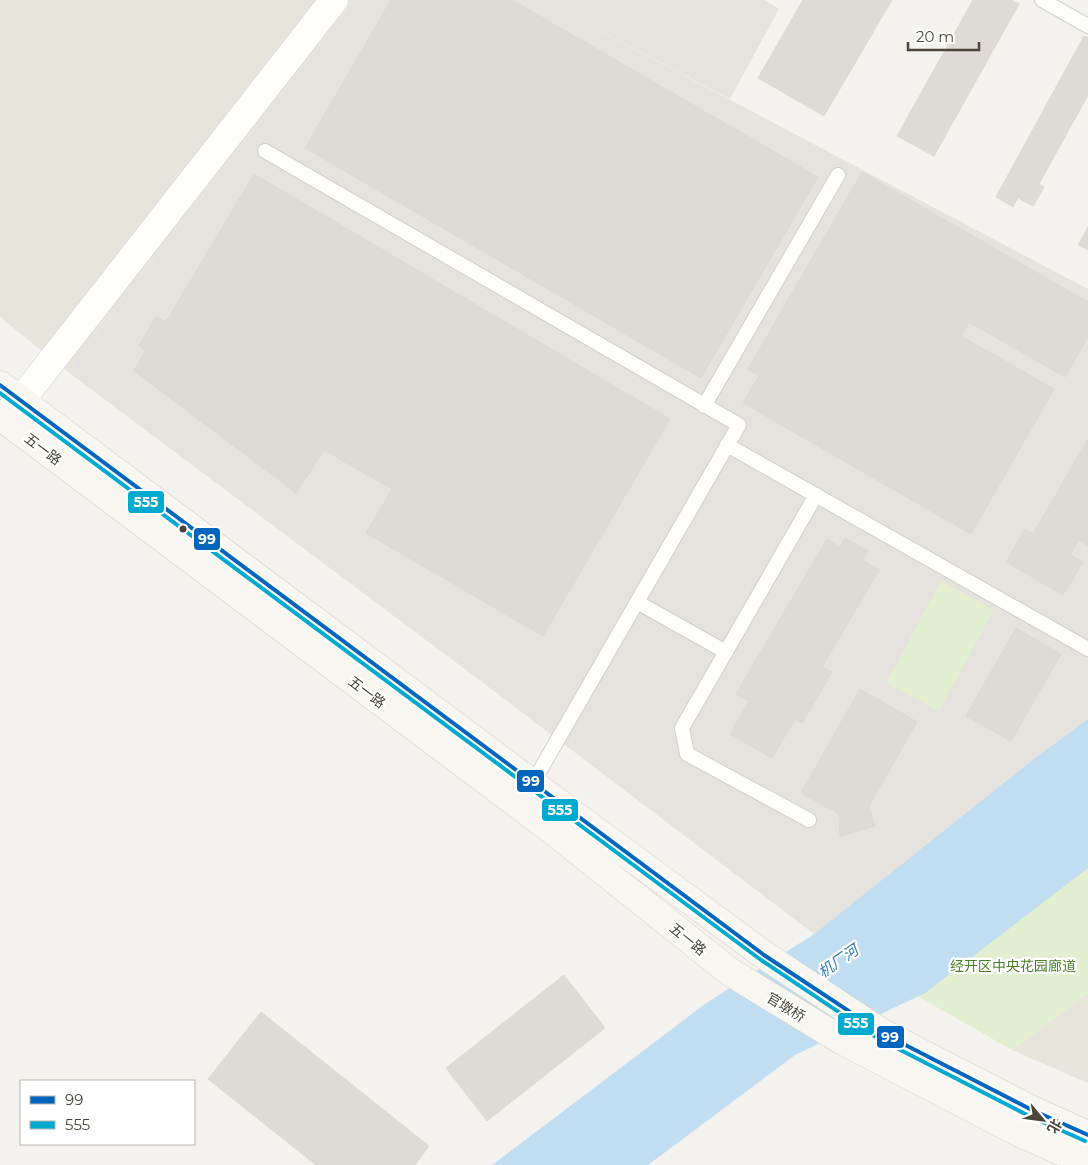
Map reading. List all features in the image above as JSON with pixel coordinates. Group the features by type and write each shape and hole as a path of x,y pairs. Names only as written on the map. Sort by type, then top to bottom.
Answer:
{"main road":[{"name":"五一路","path":"7,400 526,795 882,1033 1032,1110 1088,1135"},
{"name":"五一路","path":"526,795 730,972"},
{"name":"官墩桥","path":"730,972 843,1041 1020,1133 1088,1163"}],"street":[{"path":"7,400 334,0"}],"lane":[{"path":"1042,0 1088,26"},
{"path":"265,151 739,425 526,795"},
{"path":"704,406 838,175"},
{"path":"727,445 1088,649"},
{"path":"810,820 687,754 682,728 816,495"},
{"path":"637,602 726,652"}],"shaded area":[{"path":"0,0 354,0 68,372 0,317"},
{"path":"354,0 541,0 1088,289 1088,719 1035,758 814,934 482,682 68,372"},
{"path":"541,0 765,0 779,9 730,99"},
{"path":"1088,993 1088,1083 1012,1050"}],"green space":[{"path":"941,581 994,610 939,711 886,683"},
{"name":"经开区中央花园廊道","path":"1088,827 1088,993 1012,1050 884,977"}],"water":[{"name":"机厂河","path":"1088,719 1088,868 925,993 795,1055 648,1165 492,1165 705,1004 814,934 1035,758"}],"building":[{"path":"391,0 512,0 818,177 701,378 305,148"},
{"path":"803,0 892,0 824,116 758,78"},
{"path":"973,0 1011,0 1019,4 934,156 897,136"},
{"path":"1084,36 1088,38 1088,95 1039,184 1044,187 1033,206 1018,198 1013,207 996,197"},
{"path":"862,172 1088,302 1088,337 1065,377 969,322 961,336 1054,389 971,534 743,403 759,376 748,369"},
{"path":"254,174 670,419 543,636 366,533 392,489 324,450 296,493 134,371 146,350 139,346 156,316 166,322"},
{"path":"1088,227 1088,250 1078,245"},
{"path":"1088,439 1088,546 1079,540 1070,555 1083,562 1063,595 1006,562 1025,529 1033,534"},
{"path":"845,538 868,551 862,560 879,570 822,667 832,672 802,723 795,719 772,758 730,734 749,701 736,694 827,539 840,547"},
{"path":"1016,628 1061,654 1011,741 966,716"},
{"path":"860,689 917,722 869,806 875,826 840,836 839,814 801,793"},
{"path":"564,975 605,1028 487,1121 446,1068"},
{"path":"261,1012 429,1146 415,1165 316,1165 208,1079"}],"transit line":[{"name":"99","path":"0,385 764,955 882,1033 1032,1110 1088,1135"},
{"name":"555","path":"0,393 761,960 879,1039 1029,1116 1085,1141"}]}
